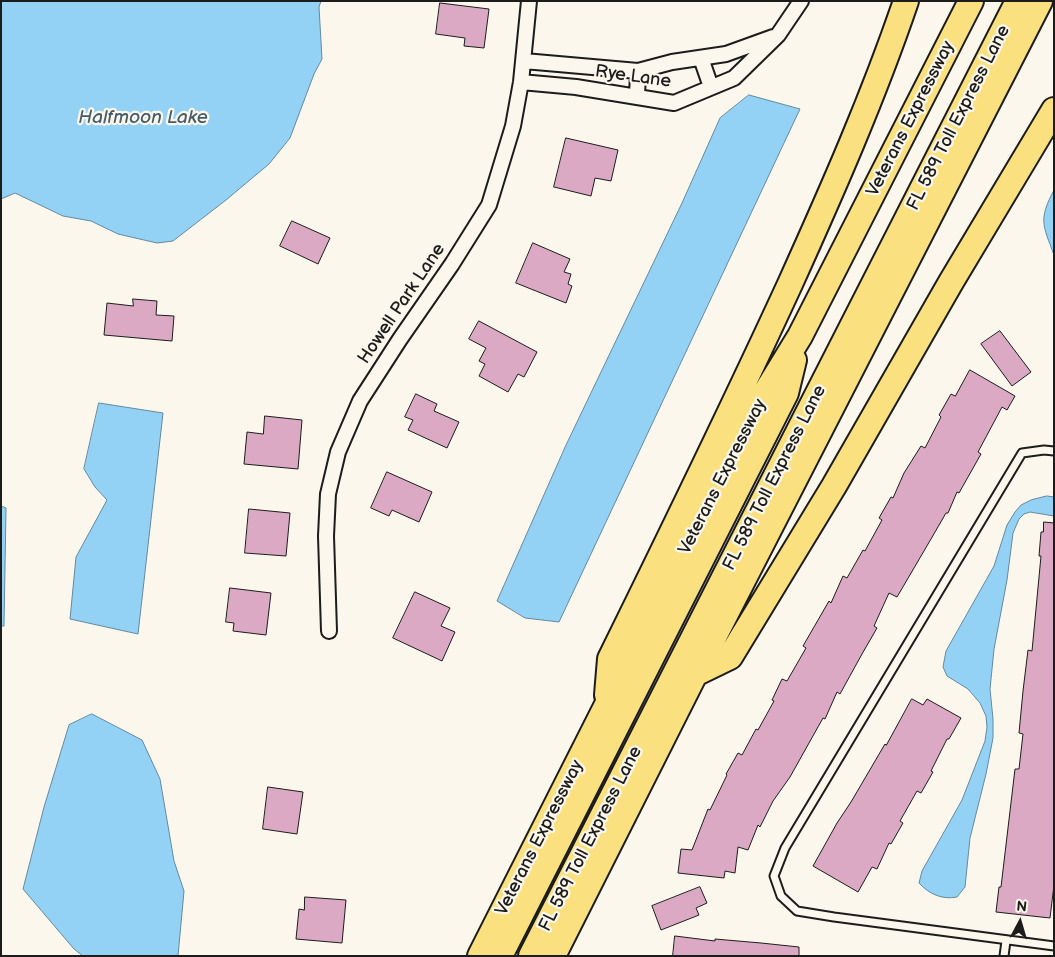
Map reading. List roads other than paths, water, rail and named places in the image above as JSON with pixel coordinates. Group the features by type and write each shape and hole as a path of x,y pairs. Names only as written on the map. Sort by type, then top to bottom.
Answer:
{"highway":[{"path":"606,708 610,659 761,347 820,218 861,122 906,1"},
{"name":"Veterans Expressway","path":"480,956 762,398 800,336 971,1"},
{"name":"FL 589 Toll Express Lane","path":"531,956 1018,1"},
{"path":"553,956 695,674 1040,1"},
{"path":"695,674 730,657 834,486 951,282 1054,110"},
{"name":"FL 589 Toll Express Lane","path":"500,956 786,394 800,336"}],"street":[{"name":"Howell Park Lane","path":"329,631 326,536 328,494 338,452 360,401 452,264 489,204 513,126 524,61 529,1"},
{"name":"Rye Lane","path":"521,82 576,87 674,103 734,78 778,35 802,1"},
{"name":"Rye Lane","path":"524,61 638,71 672,62 726,54 778,35"},
{"path":"701,58 711,87"},
{"path":"637,97 638,71"}],"lane":[{"path":"1054,451 1044,450 1022,454 785,848 774,876 781,896 797,910 834,918 1054,946"},
{"path":"1004,956 1006,941"}],"water":[{"name":"Halfmoon Lake","path":"1,1 321,1 319,7 322,59 314,74 290,138 269,164 173,241 157,243 118,234 91,221 63,216 15,193 1,199"},
{"path":"749,95 800,109 559,622 525,618 497,601 566,445 682,203 720,118"},
{"path":"1054,190 1054,255 1045,229 1044,216"},
{"path":"99,403 163,413 138,634 70,619 76,557 107,500 95,487 84,469"},
{"path":"1047,496 1054,497 1054,516 1030,512 1024,514 1019,519 1013,533 1007,580 994,649 990,689 993,738 970,838 965,887 957,897 941,897 931,893 919,883 922,871 962,800 985,741 987,727 986,716 980,703 968,689 947,676 943,667 946,651 994,566 1007,525 1015,512 1021,505 1031,500"},
{"path":"1,506 6,508 4,626 1,626"},
{"path":"92,714 142,740 160,779 174,861 184,891 178,956 83,956 74,949 23,889 44,807 69,725"}]}
